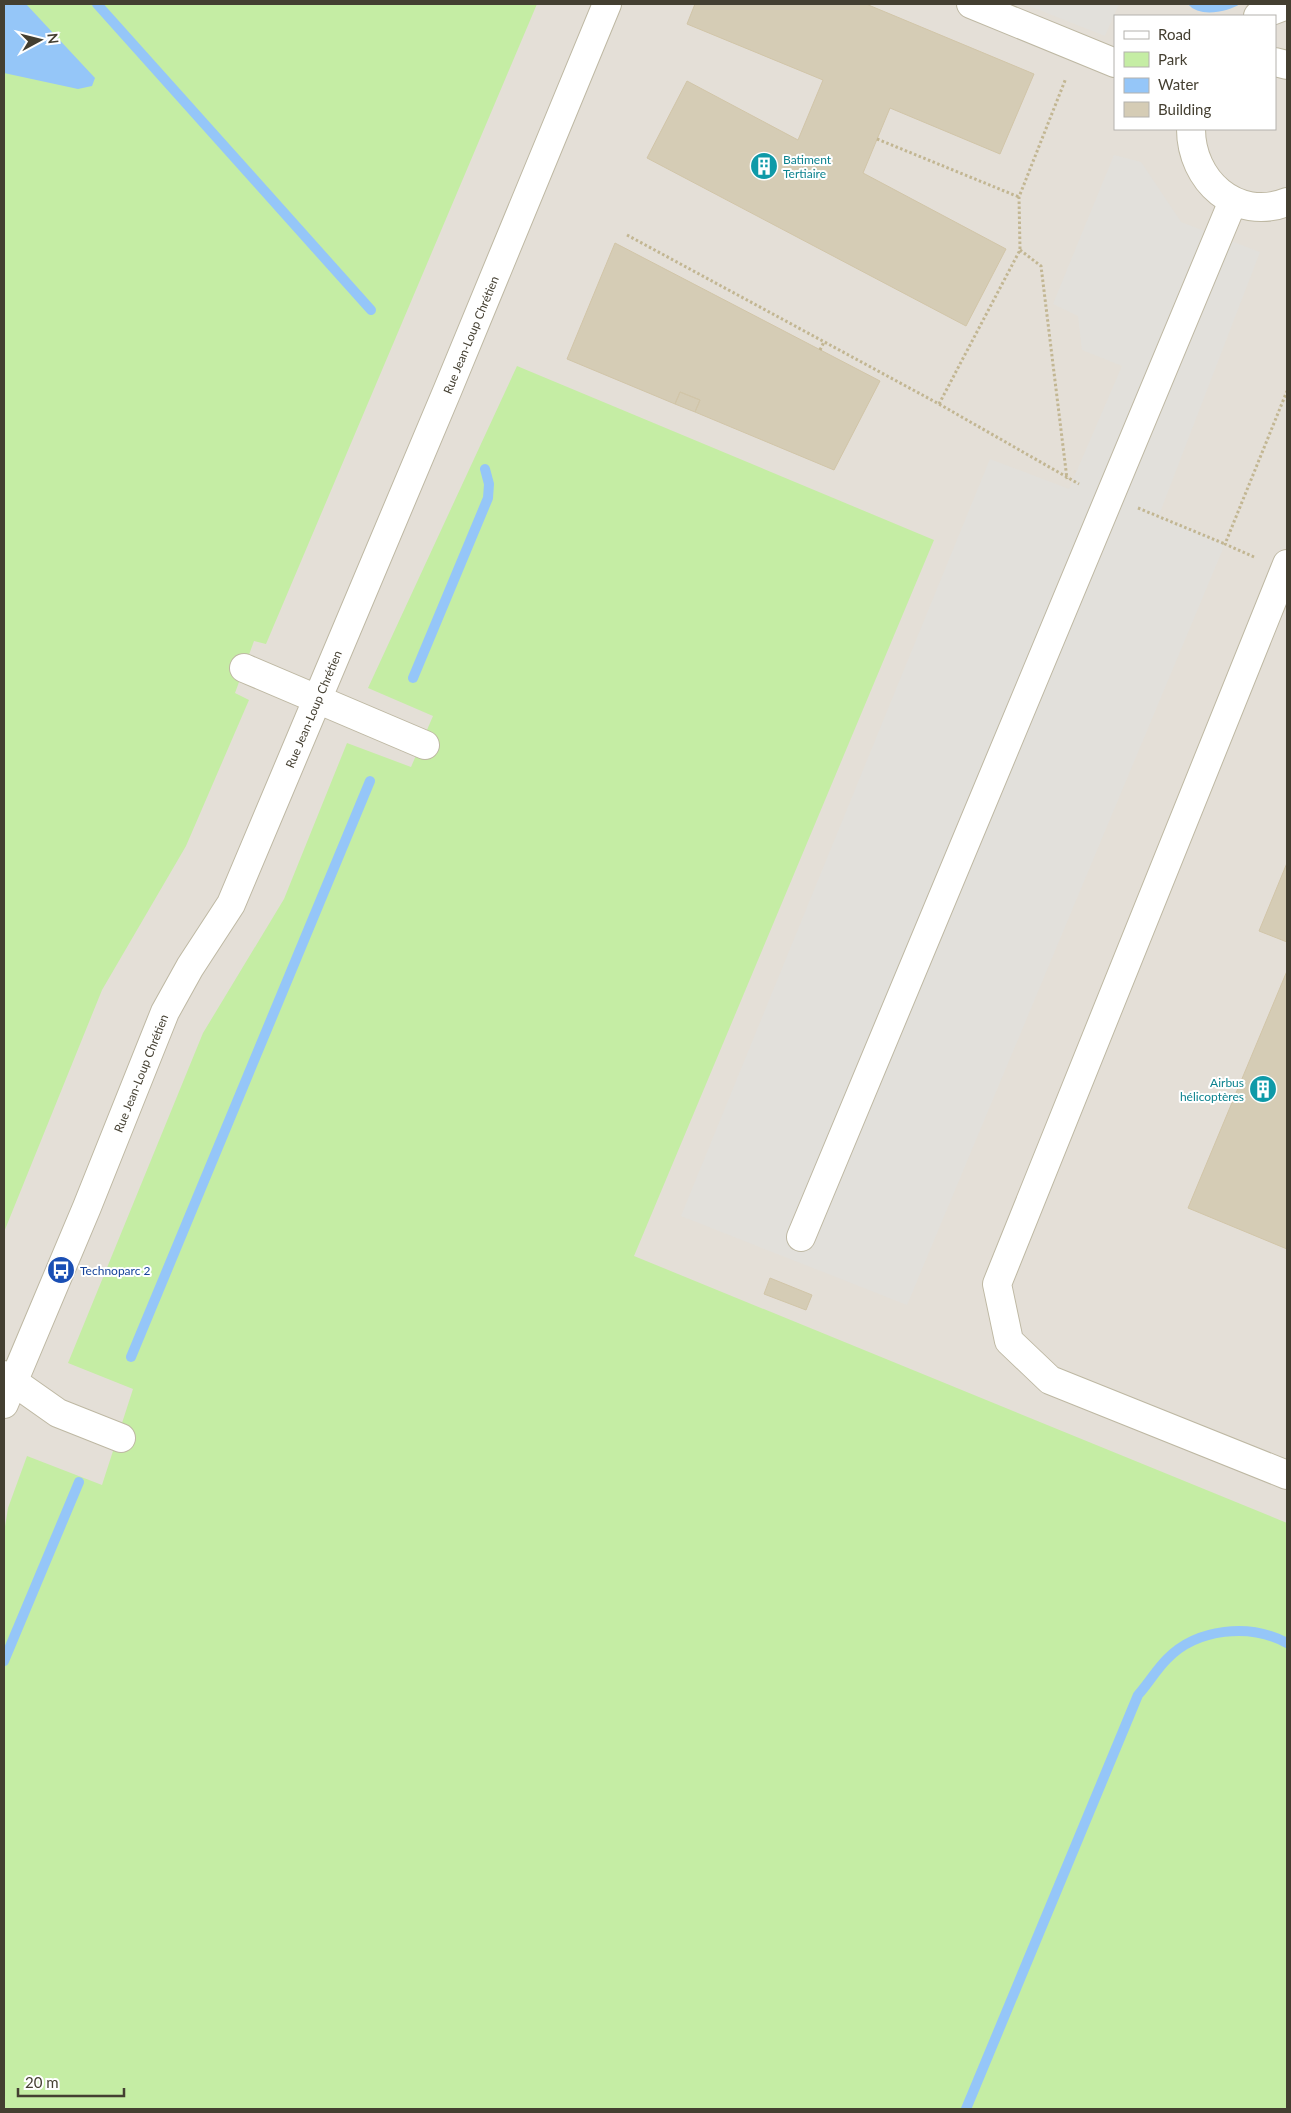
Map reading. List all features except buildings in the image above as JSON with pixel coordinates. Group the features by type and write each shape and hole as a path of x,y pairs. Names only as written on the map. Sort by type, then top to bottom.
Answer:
{"street":[{"name":"Rue Jean-Loup Chrétien","path":"7,1387 165,1012 190,967 231,904 607,4"},
{"path":"971,4 1114,62"},
{"path":"1261,15 1287,5"},
{"path":"1191,130 1191,145 1199,168 1213,187 1233,201 1255,206 1278,205 1287,202"},
{"path":"801,1237 1233,201"},
{"path":"1286,567 997,1284 1009,1341 1050,1380 1287,1475"},
{"path":"244,668 425,745"},
{"path":"7,1387 58,1414 121,1438"}],"path":[{"path":"939,404 1020,250 1019,197 1078,47"},
{"path":"877,139 1019,197"},
{"path":"627,235 939,404 1068,479 1225,544 1286,567"},
{"path":"1020,250 1041,266 1068,479"},
{"path":"820,350 824,342"},
{"path":"1225,544 1287,391"}],"shaded area":[{"path":"127,4 1287,4 1287,2109 4,2109 4,121"},
{"path":"1024,4 1119,4 1105,36"},
{"path":"1114,155 1141,162 1181,222 1260,252 1159,515 1225,544 907,1305 681,1216 990,459 1069,489 1122,366 1082,350 1078,316 1053,304"}],"green space":[{"path":"4,4 537,4 266,644 254,641 235,693 249,700 186,846 102,990 4,1232"},
{"path":"517,366 934,540 634,1256 1287,1523 1287,2109 4,2109 4,1533 8,1508 27,1456 102,1485 133,1389 68,1363 203,1033 284,899 347,743 411,767 433,716 368,688"}],"water":[{"path":"4,4 26,4 95,78 92,86 78,89 4,73"},
{"path":"1188,4 1240,4 1221,11 1206,12 1199,11"}],"waterway":[{"path":"97,4 371,310"},
{"path":"413,678 488,498 489,484 485,469"},
{"path":"131,1357 370,781"},
{"path":"4,1661 79,1482"},
{"path":"966,2109 1138,1695 1167,1659 1179,1649 1208,1635 1241,1631 1257,1633 1287,1643"}],"place":[{"name":"Batiment Tertiaire","path":"764,166"},
{"name":"Airbus hélicoptères","path":"1263,1089"},
{"name":"Technoparc 2","path":"61,1270"}]}
